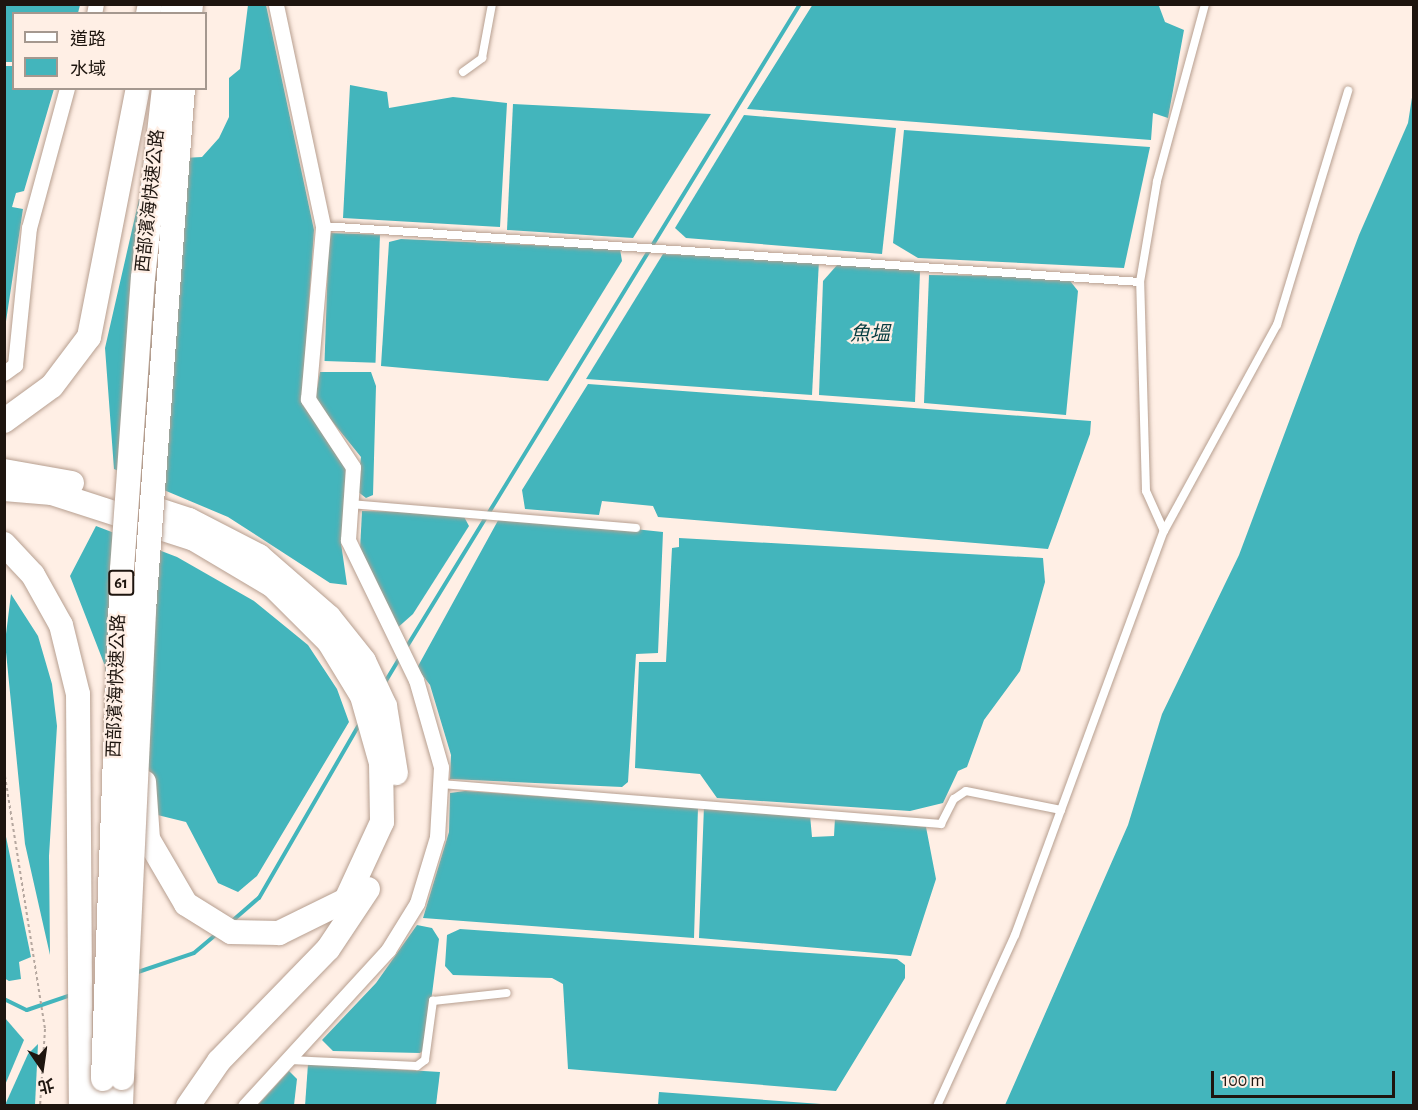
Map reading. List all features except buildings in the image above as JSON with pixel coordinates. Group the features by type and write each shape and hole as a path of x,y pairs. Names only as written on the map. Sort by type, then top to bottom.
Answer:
{"highway":[{"path":"4,421 52,386 89,337 138,90"},
{"name":"西部濱海快速公路","path":"121,1106 113,1079 122,569 143,278 164,90"},
{"name":"西部濱海快速公路","path":"101,1106 113,1079 183,90"},
{"path":"4,471 50,476 189,520 259,556 329,617 364,661 373,702 381,764 382,822 362,874 346,900 279,933 231,932 186,904 148,839 139,715"},
{"path":"4,489 52,493 194,539 273,586 329,642 373,702 397,763 393,834 364,898 328,949 219,1061 188,1106"},
{"path":"4,544 33,574 61,625 78,694 82,991 81,1106"}],"street":[{"path":"245,1106 388,950 417,903 437,837 441,784 441,767 416,680 348,540 353,467 308,399 323,226 276,4"},
{"path":"4,373 15,365 29,228 66,90"}],"lane":[{"path":"463,72 482,58 492,4"},
{"path":"1164,531 1146,491 1140,282 1157,181 1205,4"},
{"path":"937,1106 1015,935 1164,531 1277,325 1348,91"},
{"path":"323,226 1140,282"},
{"path":"351,504 636,528"},
{"path":"441,784 941,824 954,799 966,791 1061,810"},
{"path":"288,1060 417,1066 425,1060 433,1000 507,993"}],"path":[{"path":"4,770 43,1011 40,1106"}],"water":[{"path":"5,4 80,5 78,12 12,12 12,62 5,62"},
{"path":"813,4 1159,6 1165,22 1184,30 1168,118 1153,113 1151,140 747,109"},
{"path":"248,5 266,5 314,230 302,404 348,468 341,543 347,585 330,583 228,517 114,469 105,348 148,160 202,157 219,138 229,117 229,78 240,69"},
{"path":"5,66 12,66 12,90 54,90 24,191 16,193 12,207 23,209 5,328"},
{"path":"350,85 387,92 389,108 453,97 507,103 500,227 343,218"},
{"path":"1413,91 1413,1105 1005,1105 1128,825 1162,714 1239,555 1359,235 1408,123"},
{"path":"513,104 711,114 633,238 507,230"},
{"path":"744,115 896,128 882,254 686,238 675,228"},
{"path":"904,130 1150,147 1124,268 918,258 893,243"},
{"path":"329,233 380,235 376,363 325,361"},
{"path":"401,239 620,249 622,261 548,381 381,366 389,242"},
{"path":"663,254 819,260 812,395 586,379"},
{"name":"魚塭","path":"838,264 920,271 915,402 819,395 823,281"},
{"path":"929,275 1067,277 1078,291 1066,415 924,403"},
{"path":"320,372 371,372 376,386 373,495 366,498 357,491 361,457 315,400"},
{"path":"588,384 1091,421 1090,434 1048,549 658,517 653,506 602,501 599,515 525,509 522,490"},
{"path":"362,511 462,513 469,526 413,614 395,630 360,550"},
{"path":"501,515 663,532 658,653 636,654 628,782 622,787 450,779 451,755 430,685 417,668"},
{"path":"96,526 177,557 254,601 308,645 337,689 349,722 257,876 238,892 218,883 186,822 125,807 105,666 70,576"},
{"path":"679,538 1043,558 1045,582 1020,671 984,720 967,767 958,771 943,803 910,811 717,798 700,774 635,768 639,662 666,662 672,548 679,547"},
{"path":"11,594 38,636 52,684 57,726 49,856 50,955 25,844 5,642"},
{"path":"465,791 698,807 694,938 423,918 449,832 450,793"},
{"path":"704,806 810,815 812,837 834,836 835,818 926,827 936,879 911,956 699,938"},
{"path":"5,832 31,957 19,962 21,979 9,981 4,978"},
{"path":"417,925 432,928 439,939 425,1049 420,1053 333,1051 322,1040 376,983"},
{"path":"460,929 897,959 905,965 905,978 836,1091 568,1069 563,984 552,978 453,975 445,966 447,935"},
{"path":"5,1018 24,1040 5,1085"},
{"path":"38,1044 35,1105 5,1105 28,1054"},
{"path":"308,1064 440,1072 436,1105 305,1106"},
{"path":"289,1071 297,1079 294,1105 258,1105"},
{"path":"659,1092 821,1104 823,1105 658,1105"}],"waterway":[{"path":"406,648 800,4"},
{"path":"384,684 400,657"},
{"path":"231,922 259,898 360,723"},
{"path":"135,973 194,953 218,933"},
{"path":"4,999 27,1010 71,995"}]}
